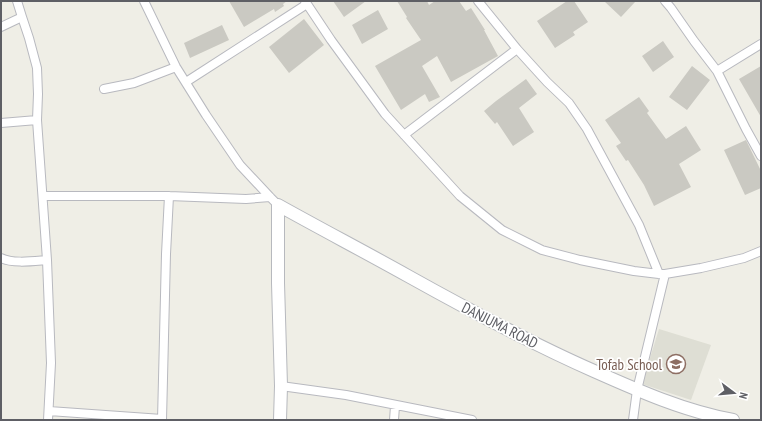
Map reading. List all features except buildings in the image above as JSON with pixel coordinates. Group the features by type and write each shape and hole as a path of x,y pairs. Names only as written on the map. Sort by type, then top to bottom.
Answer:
{"street":[{"path":"17,1 37,68 37,120 47,260 51,362 48,420"},
{"path":"144,1 176,67 206,115 240,164 274,201 281,386 280,420"},
{"path":"478,1 517,49 547,82 569,103 587,129 662,274 637,390 633,420"},
{"path":"665,1 717,71 761,156"},
{"path":"186,82 306,3 385,114 460,196 502,230 542,250 580,260 634,271 662,274 701,268 744,258 761,251"},
{"path":"1,27 22,18"},
{"path":"717,71 761,44"},
{"path":"404,135 517,49"},
{"path":"104,89 134,84 176,67"},
{"path":"1,124 37,120"},
{"path":"43,196 169,196 274,201"},
{"path":"49,411 162,420 169,196"},
{"name":"DANJUMA ROAD","path":"274,201 477,314 561,356 637,390 677,405 717,417 733,420"},
{"path":"1,258 12,261 47,260"},
{"path":"281,386 346,395 395,406 472,420"},
{"path":"394,420 395,406"}],"shaded area":[{"name":"Tofab School","path":"659,329 711,345 691,400 642,384"}],"place":[{"name":"Tofab School","path":"676,364"}]}
